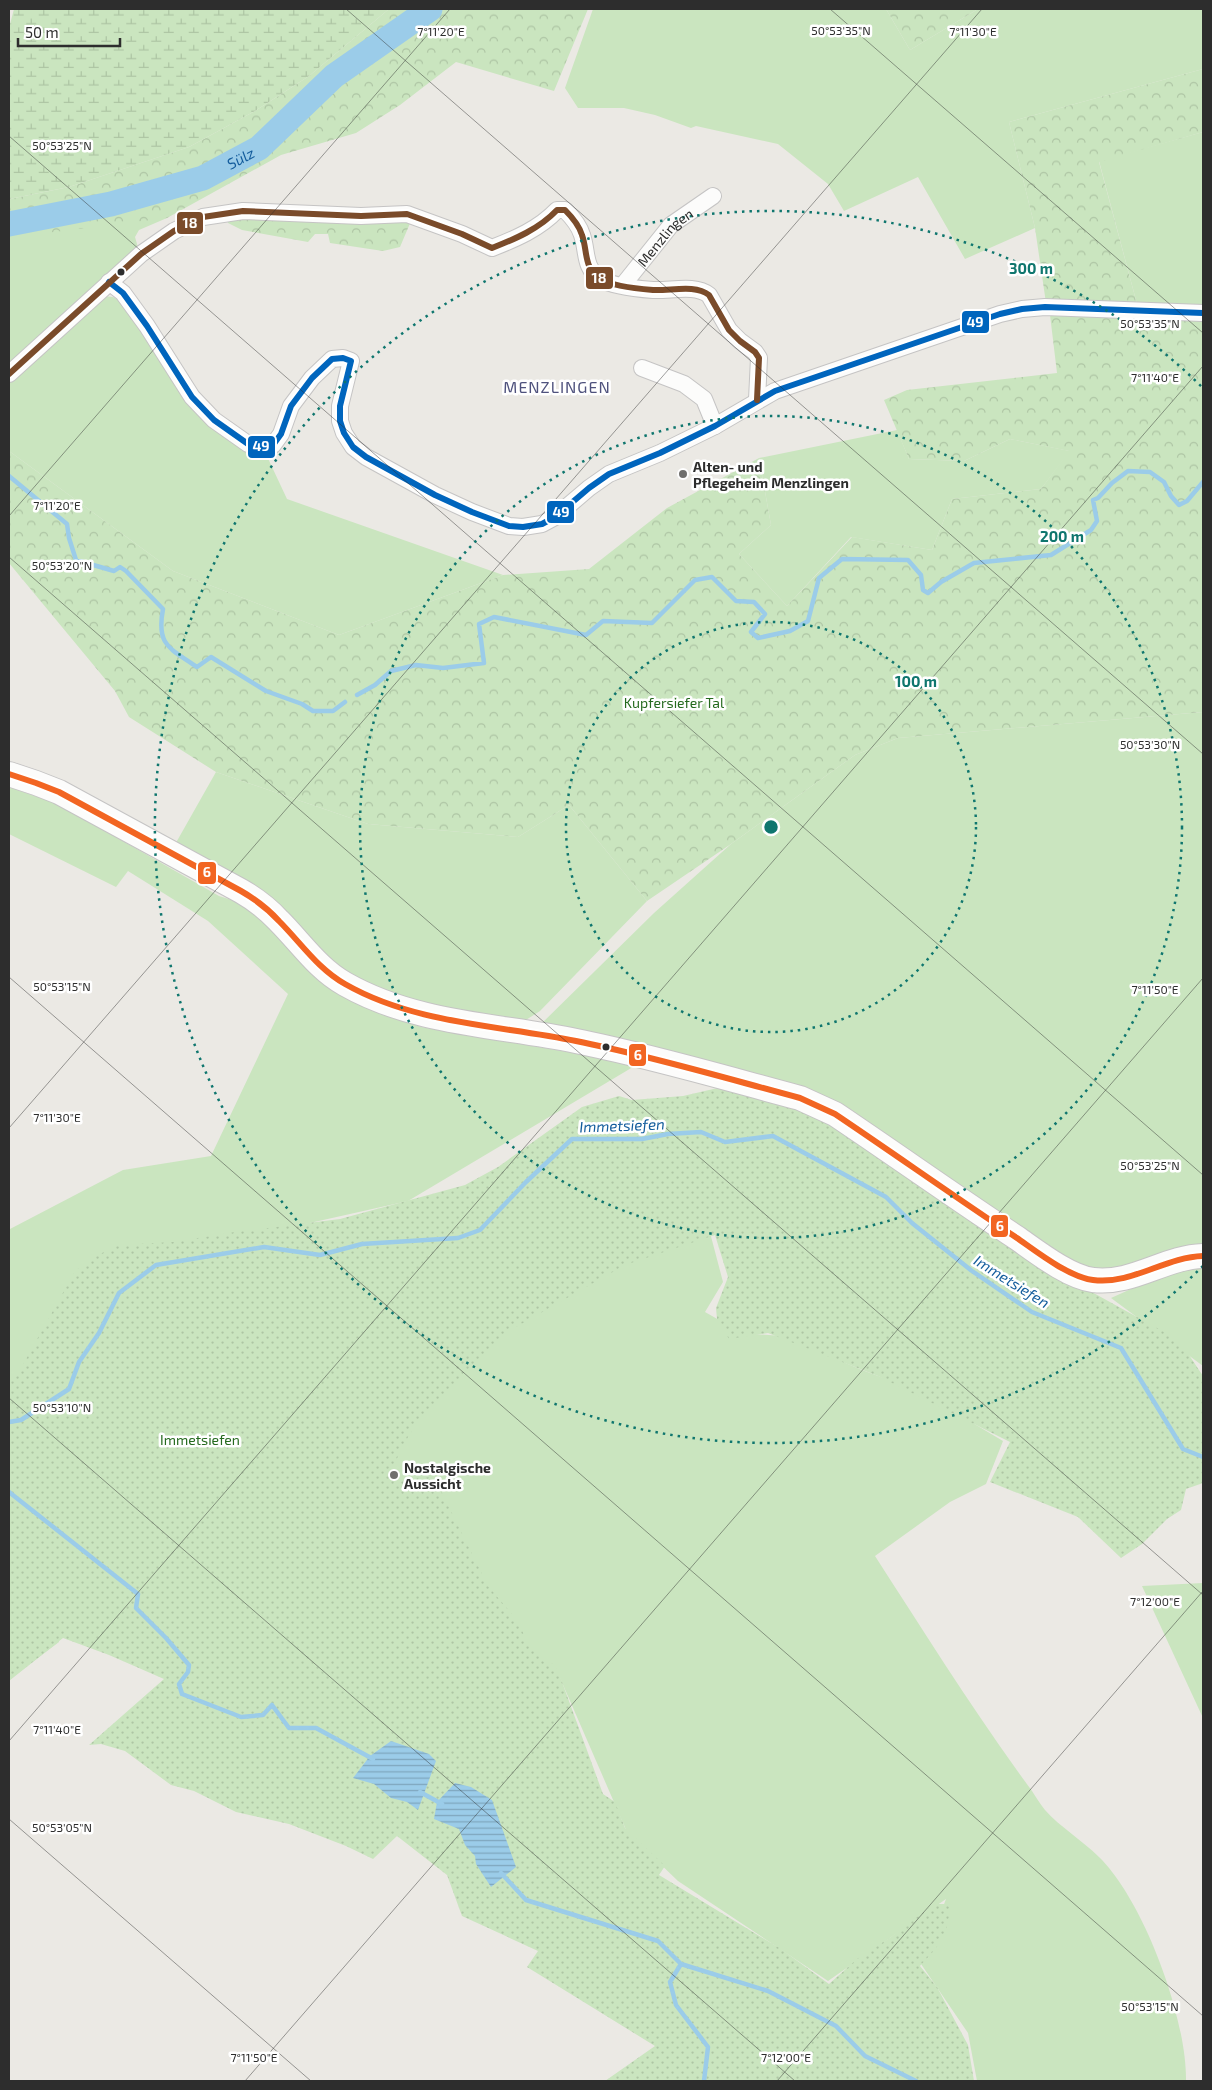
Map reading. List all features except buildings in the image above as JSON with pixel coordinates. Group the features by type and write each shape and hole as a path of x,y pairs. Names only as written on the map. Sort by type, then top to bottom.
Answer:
{"street":[{"name":"Menzlingen","path":"623,285 671,225 714,196"},
{"name":"Menzlingen","path":"9,374 109,282 157,242 193,221 212,215 244,211 361,216 407,214 462,234 492,248 533,229 550,218 557,210 565,210 579,228 585,245 586,261 591,271 600,279 609,283 654,290 696,290 704,291 710,295 729,330 755,352 758,358 757,400"},
{"path":"109,282 123,293 147,326 192,397 214,420 248,444 268,448 273,445 281,434 291,406 312,378 332,359 343,358 351,362 340,406 340,421 344,433 353,447 366,457 435,495 509,526 523,527 542,524 555,518 589,488 610,474 660,453 715,426 775,391 1000,314 1037,307 1203,313"},
{"path":"642,368 684,384 704,399 715,426"},
{"path":"9,774 59,792 241,891 267,910 316,961 336,978 382,1000 452,1021 574,1040 817,1104 841,1118 1036,1250 1074,1274 1091,1280 1109,1281 1128,1277 1175,1260 1192,1256 1203,1256"}],"green space":[{"path":"14,9 389,9 309,76 255,111 189,147 69,187 9,199 9,28"},
{"path":"389,9 588,9 554,91 456,62 400,105 356,133 281,155 167,218 46,233 9,224 9,199 69,187 189,147 255,111 309,76"},
{"path":"593,9 886,9 910,50 978,9 1203,9 1203,69 1009,122 1035,228 965,259 918,177 844,211 828,184 778,144 696,126 691,128 655,115 624,108 578,108 565,88"},
{"path":"886,9 978,9 910,50"},
{"path":"1203,69 1203,132 1099,162 1137,304 1046,303 1035,228 1009,122"},
{"path":"1203,132 1203,306 1137,304 1099,161"},
{"path":"159,202 167,218 139,230 135,237 139,251 9,366 9,234"},
{"path":"227,217 411,221 400,247 383,251 330,243 328,234 315,234 308,242 242,230 228,223"},
{"path":"103,296 113,297 120,301 194,407 265,452 287,499 503,575 339,635 173,571 9,451 9,381"},
{"name":"Kupfersiefer Tal","path":"1050,315 1203,320 1203,712 898,738 855,755 731,844 647,901 569,805 518,837 368,824 216,772 129,717 115,691 9,563 9,451 173,571 339,635 503,575 589,569 667,508 759,458 771,525 739,554 787,606 852,537 932,550 952,499 1041,489 1069,451 1010,439 964,461 909,459 884,400 907,390 1057,373"},
{"path":"897,430 909,459 964,461 1010,439 1070,451 1041,489 952,499 932,550 851,537 787,606 739,554 771,525 759,458"},
{"path":"1203,712 1203,1250 1142,1266 1080,1270 888,1143 537,1028 654,913 731,844 855,755 898,738"},
{"path":"216,772 368,824 518,837 569,805 647,901 540,1011 518,1025 435,1009 351,979 173,848"},
{"path":"9,787 58,804 219,896 258,908 379,1012 421,1027 638,1064 408,1201 283,1229 14,1389 9,1389 10,1229 123,1170 211,1156 288,994 208,921 128,871 116,887 9,834"},
{"name":"Immetsiefen","path":"722,1087 809,1109 1061,1275 1166,1333 1187,1352 1203,1376 1203,1483 1186,1489 1181,1510 1167,1519 1142,1544 1121,1558 1078,1517 990,1482 1010,1442 878,1376 768,1333 729,1339 717,1319 716,1308 728,1277 715,1235 625,1265 516,1327 472,1365 428,1411 409,1435 388,1476 397,1479 434,1477 488,1586 518,1621 526,1640 544,1662 553,1664 558,1671 603,1794 615,1802 625,1828 665,1866 659,1875 781,1949 829,1984 857,1959 891,1937 934,1904 946,1904 950,1908 947,1927 941,1940 920,1966 937,1987 968,2045 974,2081 605,2081 655,2046 527,1967 538,1951 462,1916 447,1875 397,1836 373,1859 346,1846 289,1824 236,1812 194,1791 171,1785 125,1751 101,1744 89,1745 164,1679 109,1655 63,1638 9,1681 9,1377 16,1377 75,1271 94,1257 118,1245 173,1242 340,1219 465,1185 498,1167 582,1107 619,1096 632,1100 683,1096"},
{"path":"708,1225 723,1282 705,1312 742,1333 782,1336 862,1370 919,1391 1003,1441 986,1484 950,1502 875,1556 971,1704 1043,1808 1099,1857 1116,1877 1132,1902 1147,1931 1171,1994 1184,2055 1186,2081 977,2081 968,2033 921,1964 946,1899 828,1981 678,1881 627,1832 557,1671 326,1681 57,1582 59,1642 9,1680 9,1423 511,1329 616,1265"},
{"path":"1180,1267 1203,1268 1203,1366 1111,1298"},
{"path":"1203,1583 1203,1718 1142,1586"}],"water":[{"path":"391,1741 429,1754 436,1761 418,1810 407,1802 391,1798 374,1784 353,1778 370,1756"},
{"path":"455,1783 471,1787 492,1800 516,1867 491,1887 476,1864 475,1856 465,1845 459,1829 434,1819 437,1802"}],"waterway":[{"name":"Sülz","path":"9,224 111,204 203,178 259,148 334,76 430,9"},
{"path":"357,695 375,685 391,671 416,665 443,668 484,663 479,624 494,617 586,635 603,621 652,623 695,580 712,577 736,601 754,602 765,614 751,632 758,638 790,631 808,621 819,578 842,559 908,560 921,575 923,590 928,593 941,582 974,563 1051,555 1091,530 1097,521 1093,500 1098,498 1112,483 1128,471 1150,472 1164,482 1171,496 1179,505 1187,501 1203,482"},
{"path":"9,476 67,524 76,560 114,571 120,567 163,609 161,621 164,639 167,645 179,655 197,667 211,657 266,691 302,704 313,711 333,711 345,702"},
{"name":"Immetsiefen","path":"9,1422 21,1420 69,1389 79,1362 99,1333 119,1293 156,1265 264,1247 320,1255 362,1244 458,1238 480,1230 526,1182 572,1139 642,1139 668,1134 701,1132 725,1142 773,1136 886,1197 912,1223 972,1271 1032,1312 1121,1348 1183,1449 1203,1457"},
{"path":"9,1492 138,1594 136,1608 166,1638 189,1665 188,1672 179,1684 182,1694 241,1717 263,1715 272,1705 289,1728 316,1728 373,1759"},
{"path":"420,1792 442,1804"},
{"path":"501,1873 526,1900 658,1941 681,1964 768,1991 836,2026 865,2056 916,2081"},
{"path":"681,1964 670,1982 676,2005 708,2047 704,2081"}],"transit line":[{"name":"18","path":"9,374 141,254 174,231 203,217 243,211 361,216 407,214 462,234 492,248 535,228 557,210 565,210 581,231 591,270 601,279 612,284 634,288 653,290 690,289 709,295 729,330 755,352 759,358 757,400"},
{"name":"49","path":"109,282 123,293 147,326 192,397 214,420 248,444 268,448 273,445 281,434 291,406 312,378 332,359 343,358 351,361 340,406 340,421 344,433 353,447 366,457 435,495 509,526 523,527 542,524 555,517 589,488 609,474 660,453 715,426 775,391 1000,314 1022,309 1045,307 1203,313"},
{"name":"6","path":"9,774 59,792 246,894 270,912 326,971 345,984 372,997 400,1008 458,1022 576,1041 632,1053 800,1098 835,1114 1044,1257 1084,1278 1093,1280 1121,1278 1175,1261 1203,1256"}],"place":[{"name":"Alten- und Pflegeheim Menzlingen","path":"683,474"},
{"name":"Nostalgische Aussicht","path":"394,1475"}],"district":[{"name":"MENZLINGEN","path":"557,386"}]}
